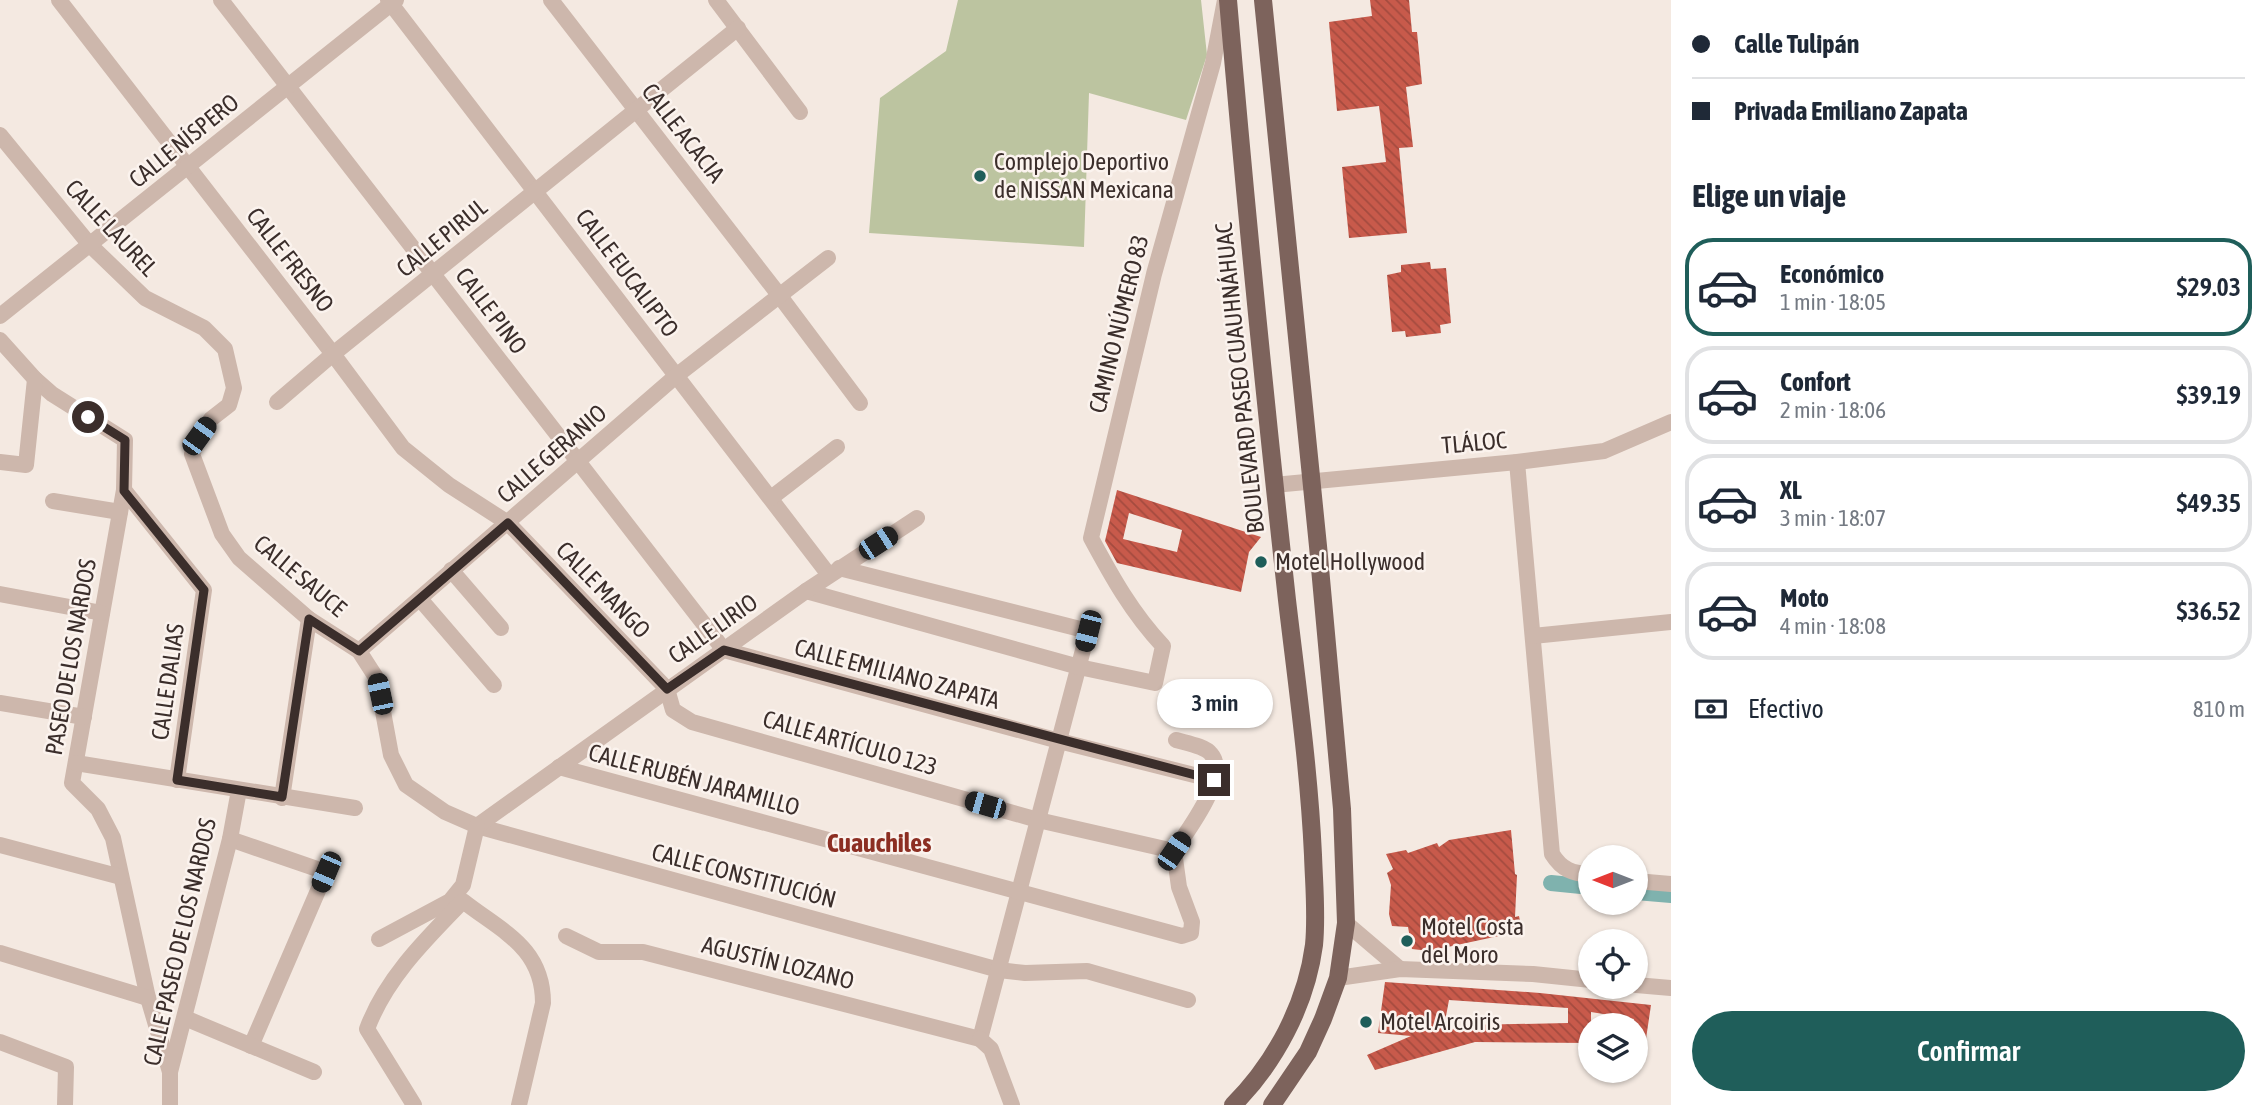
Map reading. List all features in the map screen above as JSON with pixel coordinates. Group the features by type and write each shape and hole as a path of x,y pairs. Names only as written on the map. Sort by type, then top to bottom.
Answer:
{"main road":[{"name":"BOULEVARD PASEO CUAUHNÁHUAC","path":"1226,0 1274,485 1311,814 1316,919 1307,977 1287,1030 1255,1083 1233,1105"},
{"path":"1263,0 1312,480 1342,809 1346,923 1338,978 1308,1052 1272,1105"}],"street":[{"name":"CALLE FRESNO","path":"59,0 403,448 449,485 508,523"},
{"name":"CALLE PINO","path":"221,0 724,650"},
{"name":"CALLE ACACIA","path":"551,0 860,403"},
{"path":"716,0 800,112"},
{"name":"CAMINO NÚMERO 83","path":"1079,667 1155,683 1163,646 1139,620 1091,538 1154,274 1213,63 1226,0"},
{"name":"CALLE NÍSPERO","path":"0,316 289,86 391,1"},
{"name":"CALLE EUCALIPTO","path":"391,1 771,498 834,571"},
{"name":"CALLE PIRUL","path":"277,402 738,28"},
{"name":"CALLE LAUREL","path":"0,135 90,245 145,298 204,328 225,349 234,388 229,405"},
{"name":"CALLE GERANIO","path":"359,651 677,376 828,258"},
{"path":"0,340 35,379 26,465 0,462"},
{"name":"PASEO DE LOS NARDOS","path":"35,379 52,394 125,440 124,491 72,783 98,809 113,838 148,998 170,1072"},
{"name":"CALLE SAUCE","path":"229,405 211,419 199,436 192,454 222,534 239,558 309,619 359,651 377,679 391,755 406,785 444,812 477,826"},
{"name":"TLÁLOC","path":"1274,485 1604,451 1668,429"},
{"path":"771,498 837,447"},
{"path":"1517,462 1552,854 1565,869 1578,872"},
{"name":"CALLE DALIAS","path":"124,491 204,590 177,780"},
{"path":"53,501 120,512"},
{"name":"CALLE LIRIO","path":"477,826 834,571 917,518"},
{"name":"CALLE MANGO","path":"508,523 667,689"},
{"path":"451,570 501,628"},
{"path":"834,571 1088,631 980,1039 991,1049 1012,1105"},
{"path":"806,591 1079,667"},
{"path":"0,594 102,613"},
{"path":"420,599 494,685"},
{"path":"282,797 309,619"},
{"path":"1533,636 1671,622"},
{"name":"CALLE EMILIANO ZAPATA","path":"724,650 1214,780"},
{"name":"CALLE ARTÍCULO 123","path":"667,689 673,710 692,722 1038,820 1174,851"},
{"path":"0,704 84,717"},
{"path":"1174,851 1200,811 1217,769 1209,751 1176,740"},
{"path":"76,763 355,808"},
{"name":"CALLE RUBÉN JARAMILLO","path":"559,766 1182,936 1191,933 1192,922 1179,887 1174,851"},
{"name":"CALLE PASEO DE LOS NARDOS","path":"170,1105 170,1072 230,839 239,790"},
{"path":"380,939 450,901 463,886 477,826"},
{"name":"CALLE CONSTITUCIÓN","path":"477,826 999,970 1025,973 1087,971 1188,1000"},
{"path":"230,839 326,872 251,1046"},
{"path":"0,845 121,877"},
{"path":"1648,881 1671,884"},
{"path":"414,1105 367,1028 376,1004 387,987 425,939 463,901 519,942 535,963 543,989 543,1003 519,1105"},
{"path":"1346,923 1400,969"},
{"name":"AGUSTÍN LOZANO","path":"566,936 599,952 643,952 980,1039"},
{"path":"0,953 148,998"},
{"path":"1338,978 1400,969 1534,974 1578,979"},
{"path":"1648,986 1671,988"},
{"path":"185,1018 314,1072"},
{"path":"0,1042 66,1068 65,1105"}],"green space":[{"name":"Complejo Deportivo de NISSAN Mexicana","path":"958,0 1201,0 1207,55 1186,120 1089,93 1084,247 869,233 880,98 946,51"}],"building":[{"path":"1370,0 1409,0 1412,32 1417,32 1422,84 1406,87 1413,147 1399,148 1407,233 1349,238 1342,167 1386,162 1379,106 1337,111 1329,22 1372,16"},
{"path":"1430,262 1431,269 1446,268 1451,323 1440,325 1441,333 1406,337 1405,331 1392,332 1387,275 1401,272 1401,265"},
{"path":"1117,490 1261,537 1249,552 1241,592 1117,563 1105,541","holes":["1129,513 1182,530 1177,552 1123,539"]},
{"path":"1511,830 1517,875 1515,917 1519,916 1522,931 1429,951 1412,949 1408,927 1392,926 1389,914 1391,885 1387,873 1393,869 1386,854 1406,850 1408,853 1437,843 1439,847 1449,840"},
{"path":"1385,982 1540,993 1651,1005 1648,1025 1648,1013 1578,1013 1578,1043 1475,1042 1375,1070 1367,1055 1411,1036 1378,1033","holes":["1449,1000 1568,1008 1568,1023 1469,1025 1443,1032"]}],"waterway":[{"path":"1551,883 1578,886"},
{"path":"1648,893 1671,895"}],"place":[{"name":"Complejo Deportivo de NISSAN Mexicana","path":"980,176"},
{"name":"Motel Hollywood","path":"1261,562"},
{"name":"Motel Costa del Moro","path":"1407,941"},
{"name":"Motel Arcoiris","path":"1366,1022"}],"district":[{"name":"Cuauchiles","path":"879,843"}],"route":[{"path":"88,417 125,440 124,491 204,590 177,780 282,797 309,619 359,651 508,523 667,689 724,650 1214,780"}]}
